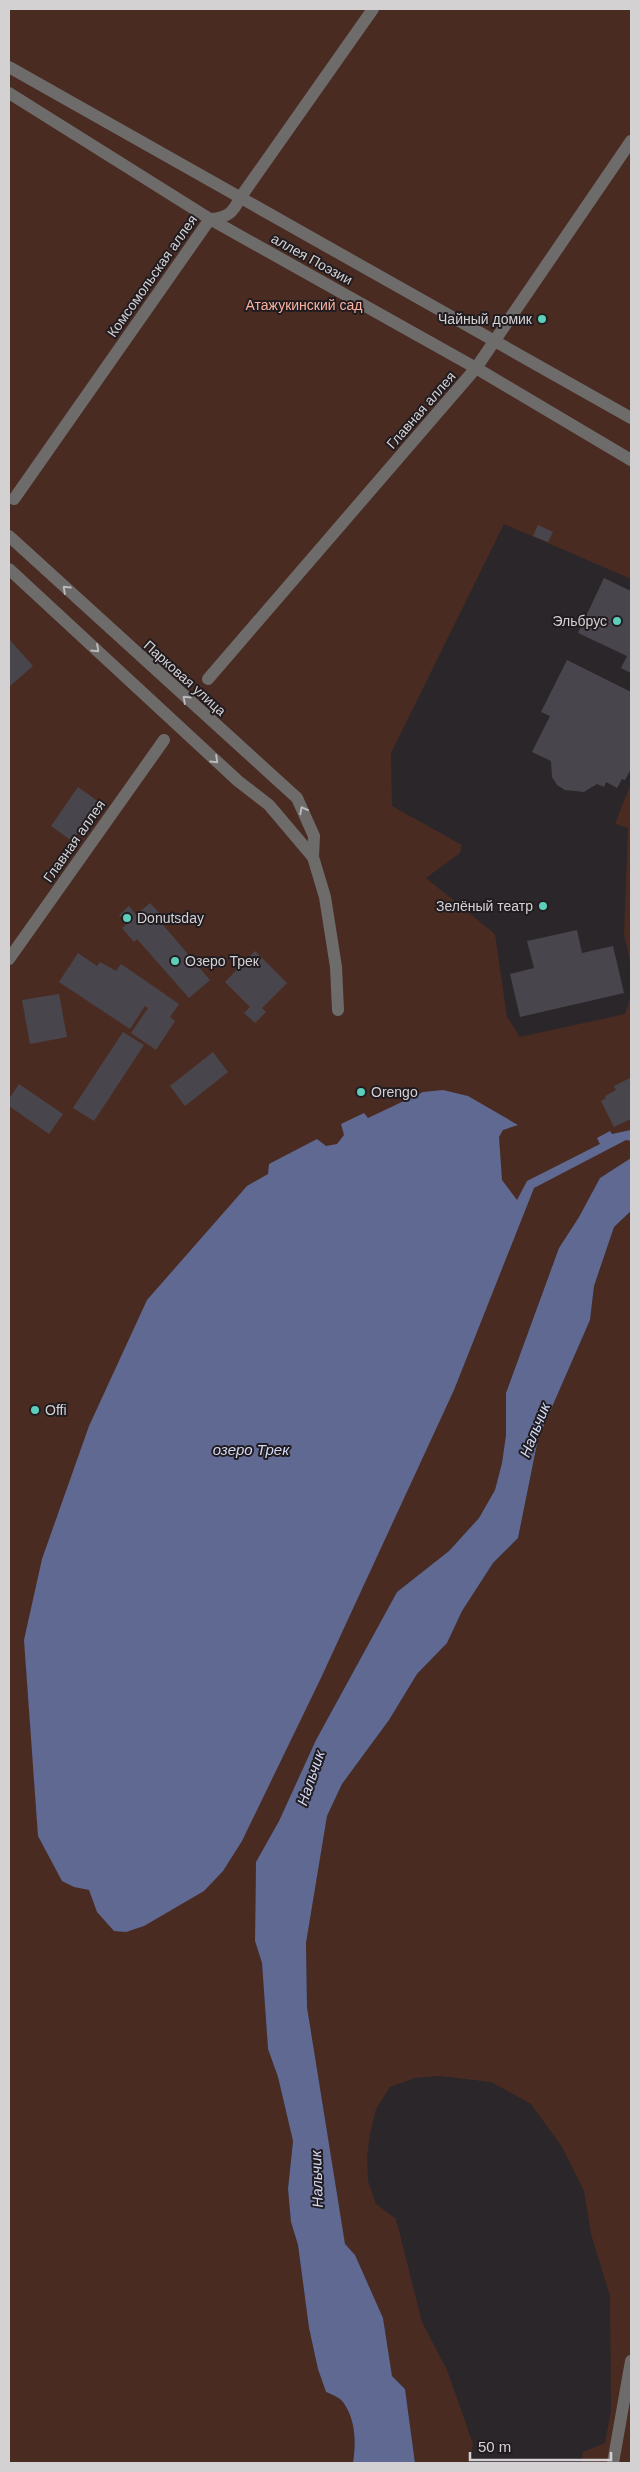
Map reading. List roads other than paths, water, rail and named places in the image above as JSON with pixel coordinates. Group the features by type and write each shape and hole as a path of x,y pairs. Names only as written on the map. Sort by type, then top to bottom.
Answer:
{"street":[{"name":"Комсомольская аллея","path":"14,499 210,219 225,218 235,210 240,198 373,9"},
{"name":"аллея Поэзии","path":"9,67 631,418"},
{"name":"аллея Поэзии","path":"9,93 210,219 476,368 631,460"},
{"name":"Главная аллея","path":"208,679 476,368 631,141"},
{"name":"Парковая улица","path":"9,536 297,798 314,836 313,857 328,914 336,966 338,1010"},
{"name":"Парковая улица","path":"9,569 238,781 269,805 313,857"},
{"name":"Главная аллея","path":"9,959 164,740"},
{"path":"613,2463 631,2360"}],"water":[{"name":"озеро Трек","path":"443,1090 468,1096 518,1125 503,1130 499,1137 502,1180 517,1200 527,1181 600,1144 597,1138 610,1131 612,1134 631,1130 631,1141 626,1140 534,1188 454,1390 320,1680 242,1841 223,1871 204,1891 144,1926 126,1932 114,1931 97,1912 89,1890 74,1887 62,1881 38,1836 24,1640 42,1559 89,1426 147,1300 247,1186 268,1174 269,1164 317,1139 326,1146 337,1144 344,1135 341,1124 364,1113 368,1118 423,1092"},
{"name":"Нальчик","path":"631,1158 631,1211 614,1227 594,1286 590,1320 538,1439 518,1538 493,1563 462,1611 447,1643 417,1674 389,1720 342,1784 327,1816 306,1943 307,2007 345,2244 355,2255 383,2318 392,2376 405,2389 415,2463 353,2463 355,2440 353,2424 343,2402 326,2392 318,2369 309,2328 298,2245 291,2222 288,2189 293,2141 278,2077 268,2049 262,1963 255,1941 256,1862 279,1821 316,1740 397,1592 449,1551 479,1518 495,1490 502,1463 506,1435 506,1393 559,1248 579,1217 600,1178"}],"place":[{"name":"Чайный домик","path":"542,319"},
{"name":"Эльбрус","path":"617,621"},
{"name":"Зелёный театр","path":"543,906"},
{"name":"Donutsday","path":"127,918"},
{"name":"Озеро Трек","path":"175,961"},
{"name":"Orengo","path":"361,1092"},
{"name":"Offi","path":"35,1410"}],"park label":[{"name":"Атажукинский сад","path":"304,305"}]}
